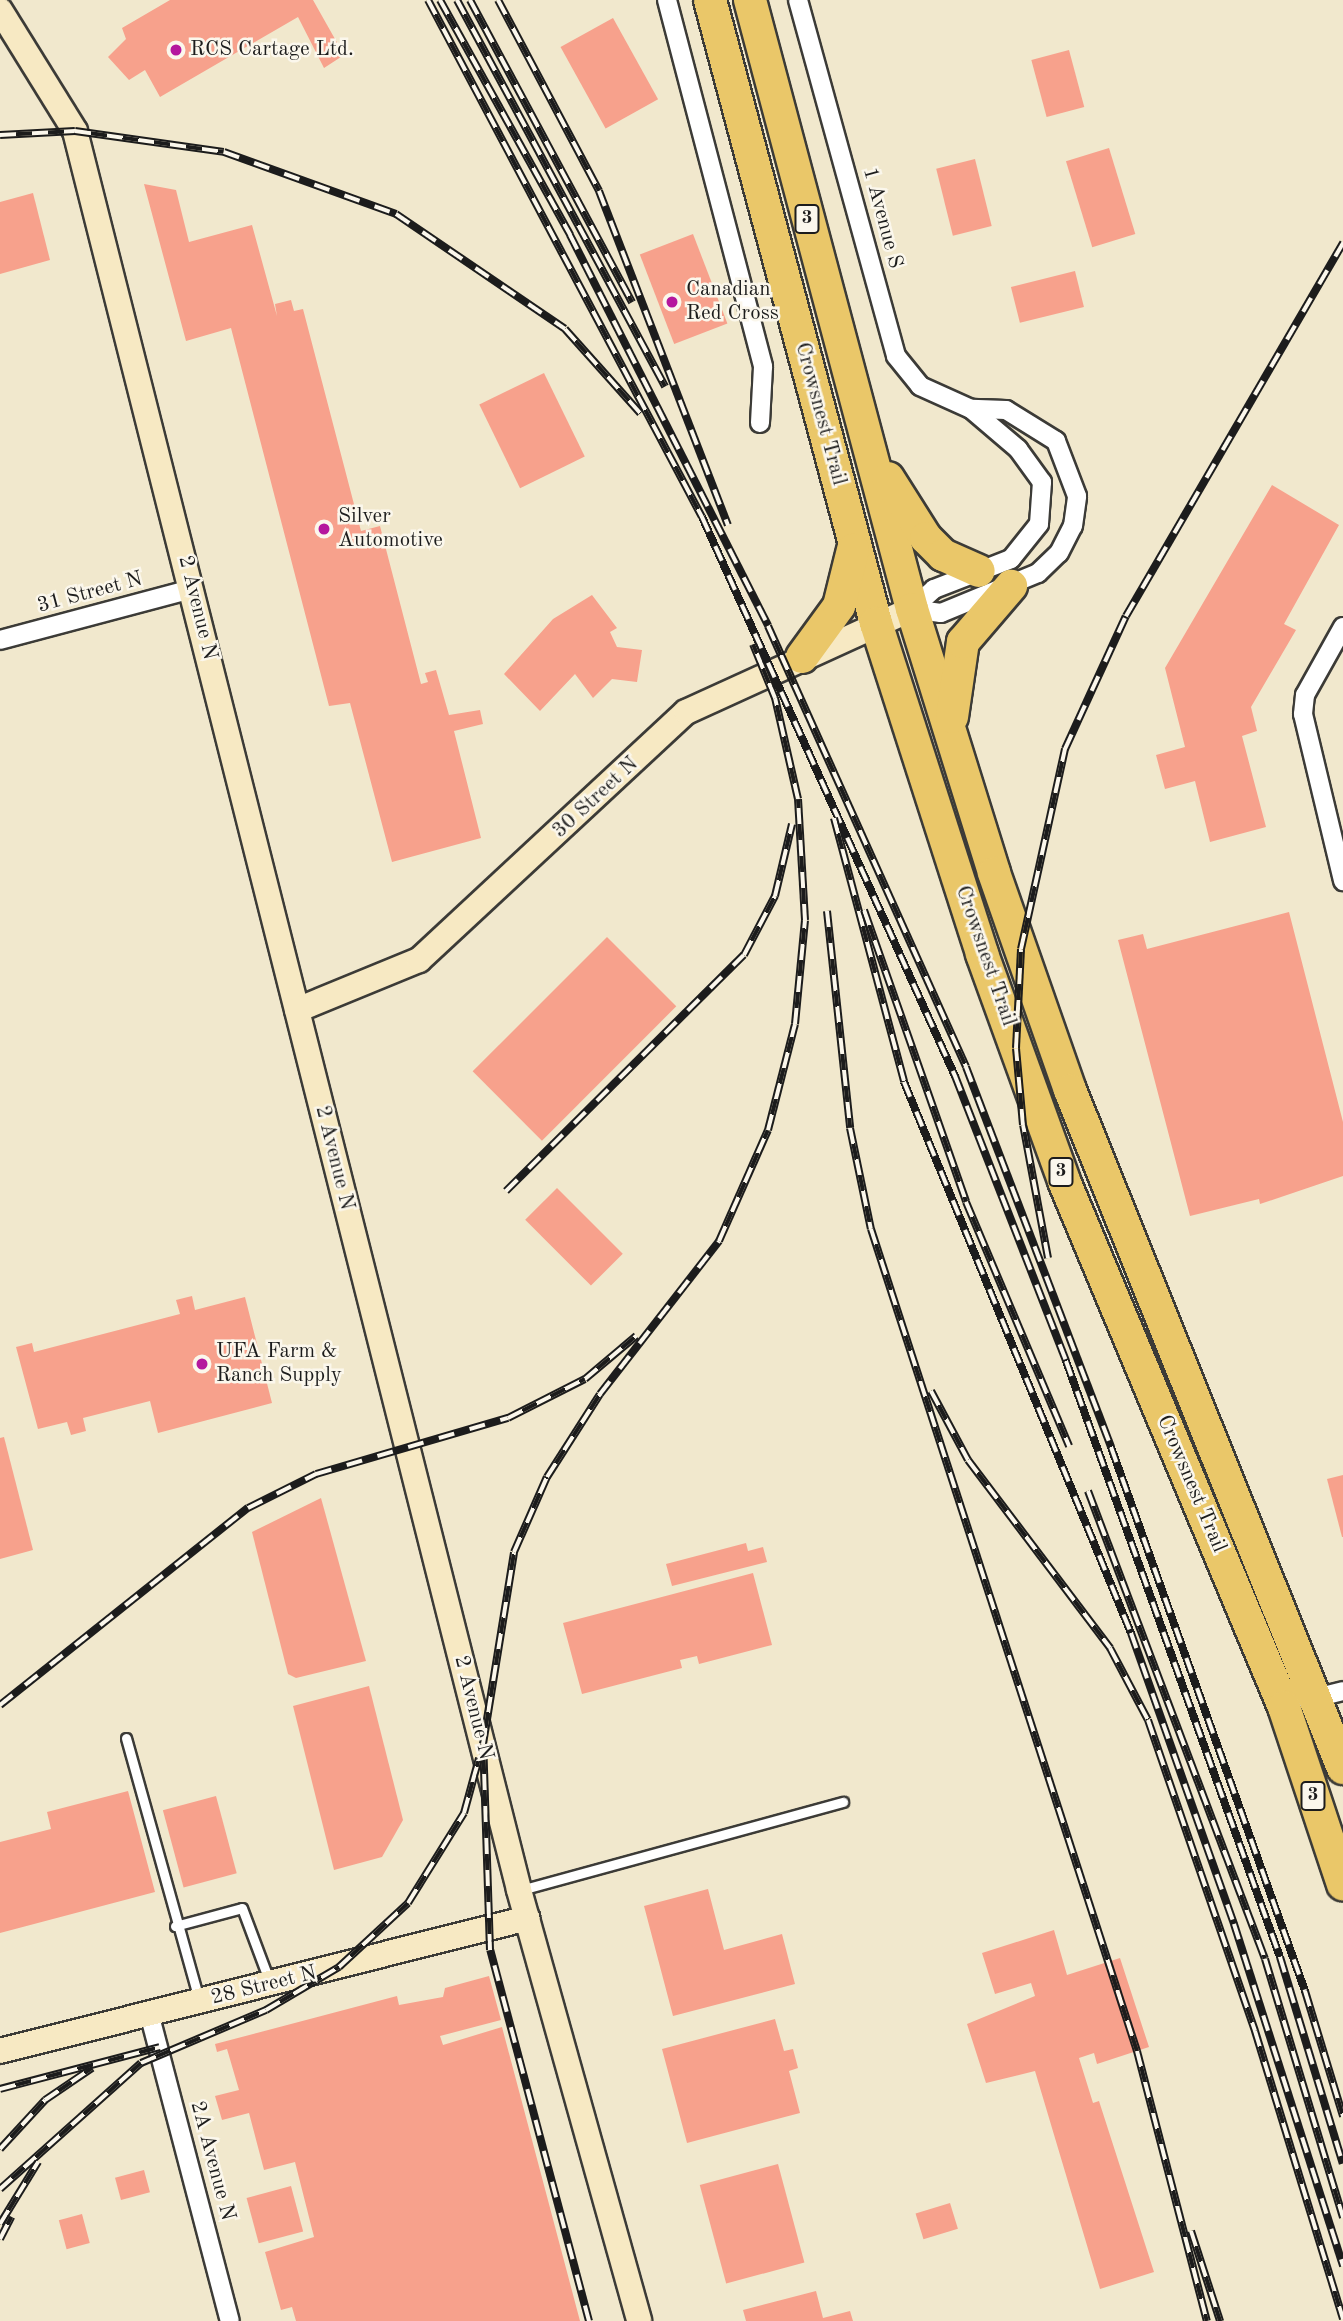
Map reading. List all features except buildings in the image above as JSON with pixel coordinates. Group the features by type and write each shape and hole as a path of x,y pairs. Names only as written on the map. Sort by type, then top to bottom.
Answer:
{"highway":[{"name":"Crowsnest Trail","path":"710,0 876,623 1059,1169 1283,1707 1343,1884"},
{"name":"Crowsnest Trail","path":"750,0 912,610 958,757 1070,1090 1330,1694 1343,1768"},
{"path":"864,431 926,538 943,555 979,571"},
{"path":"802,657 839,606 854,542"},
{"path":"958,757 951,708 963,642 1011,586"}],"street":[{"path":"667,0 763,367 760,423"},
{"name":"1 Avenue S","path":"798,0 896,356 920,386 971,410 1032,463 1044,503 1039,524 1011,559 934,589 912,610"},
{"name":"2 Avenue N","path":"0,9 75,131 519,1890 639,2321"},
{"name":"1 Avenue S","path":"912,610 941,613 1011,586 1059,553 1073,526 1077,496 1071,467 1056,441 1034,421 1006,410 971,410"},
{"name":"31 Street N","path":"0,640 192,589"},
{"name":"30 Street N","path":"297,1010 419,960 686,712 876,623 912,610"},
{"path":"1342,876 1303,714 1305,695 1343,627"},
{"path":"1283,1707 1330,1694"},
{"name":"28 Street N","path":"0,2051 528,1918"},
{"name":"2A Avenue N","path":"149,2014 230,2321"}],"lane":[{"path":"125,1738 175,1926 199,2001"},
{"path":"519,1890 843,1802"},
{"path":"175,1926 242,1908 271,1984"}],"railway":[{"path":"428,0 702,517 955,1076 1066,1361 1280,1957 1343,2164"},
{"path":"440,0 570,235 768,626 966,1067 1111,1447 1305,1991 1343,2116"},
{"path":"457,0 665,387"},
{"path":"470,0 632,302"},
{"path":"498,0 599,191 728,525"},
{"path":"0,135 75,131 224,152 396,214 565,329 640,413"},
{"path":"1048,1258 1023,1125 1016,1048 1021,949 1065,749 1126,616 1343,243"},
{"path":"589,2321 490,1950 483,1744 514,1552 547,1477 600,1394 719,1241 768,1130 795,1024 805,920 798,799 775,698 753,644"},
{"path":"834,818 904,1082 1131,1633 1234,1924 1343,2266"},
{"path":"506,1191 744,955 775,896 792,824"},
{"path":"864,910 966,1202 1069,1446"},
{"path":"827,911 850,1128 871,1229 1137,2051 1207,2321"},
{"path":"0,1705 248,1508 316,1474 508,1418 585,1379 636,1336"},
{"path":"931,1391 968,1460 1110,1648 1148,1720 1255,2031 1343,2319"},
{"path":"1088,1491 1265,1959 1343,2217"},
{"path":"0,2189 141,2063 266,2010 339,1967 408,1903 464,1813 479,1758"},
{"path":"0,2089 160,2047"},
{"path":"0,2149 45,2100 92,2068"},
{"path":"0,2224 38,2162"},
{"path":"0,2239 11,2217"},
{"path":"1191,2231 1220,2321"}],"place":[{"name":"RCS Cartage Ltd.","path":"176,50"},
{"name":"Canadian Red Cross","path":"672,302"},
{"name":"Silver Automotive","path":"324,529"},
{"name":"UFA Farm & Ranch Supply","path":"202,1364"}]}
